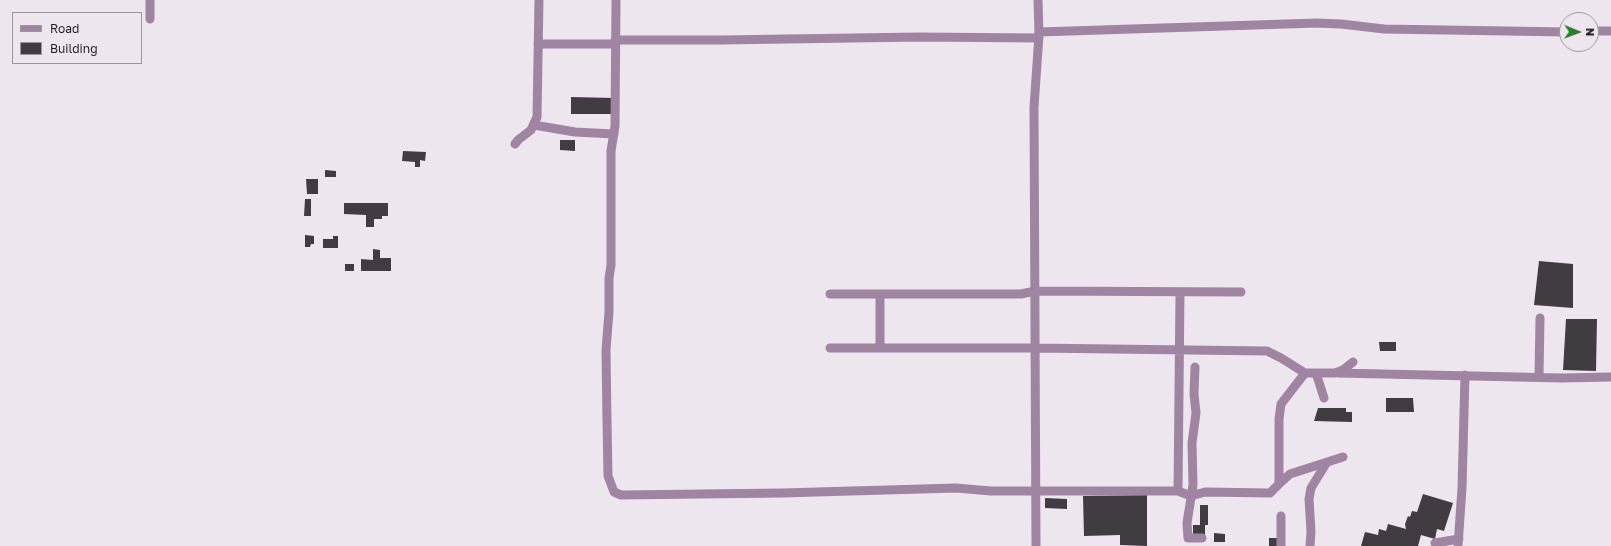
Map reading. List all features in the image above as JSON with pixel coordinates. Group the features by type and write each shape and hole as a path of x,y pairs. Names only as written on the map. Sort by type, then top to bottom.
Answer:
{"street":[{"path":"150,0 150,19"},
{"path":"515,144 531,130 536,121 538,110 539,0"},
{"path":"616,0 615,126 611,151 611,264 606,350 608,476 614,492 620,495 782,493 956,488 991,491 1178,491 1191,496 1205,492 1270,493 1290,474 1343,458"},
{"path":"1036,546 1034,106 1039,35 1038,0"},
{"path":"538,44 1039,35 1317,24 1342,24 1384,29 1559,32"},
{"path":"1599,31 1611,31"},
{"path":"534,125 576,132 614,134"},
{"path":"830,294 1021,294 1035,291 1242,292"},
{"path":"1178,491 1180,292"},
{"path":"880,294 880,348"},
{"path":"1539,377 1540,318"},
{"path":"830,348 1035,348 1267,351 1305,373 1611,377"},
{"path":"1335,373 1343,370 1353,362"},
{"path":"1195,367 1194,394 1196,413 1192,443 1193,485 1187,523 1188,538 1202,538"},
{"path":"1279,484 1279,419 1281,404 1305,373"},
{"path":"1316,373 1324,398"},
{"path":"1435,543 1459,542 1465,375"},
{"path":"1310,546 1311,531 1309,499 1311,488 1327,462"},
{"path":"1281,516 1281,546"}],"building":[{"path":"571,97 615,98 614,114 571,114"},
{"path":"560,140 575,140 575,151 560,150"},
{"path":"403,151 426,152 425,161 420,160 420,167 415,167 415,162 402,161"},
{"path":"325,170 336,171 336,177 325,177"},
{"path":"306,179 318,179 318,194 307,194"},
{"path":"305,199 311,199 311,216 304,216"},
{"path":"344,203 388,203 388,216 382,216 382,219 374,219 374,227 366,227 366,215 344,214"},
{"path":"305,235 314,236 314,244 311,244 310,247 305,247"},
{"path":"333,236 338,236 338,248 323,248 323,239 333,239"},
{"path":"373,249 380,250 380,258 391,258 391,271 361,271 361,259 373,260"},
{"path":"1539,261 1573,264 1573,308 1534,305"},
{"path":"345,264 354,264 354,271 345,271"},
{"path":"1566,319 1597,319 1596,371 1563,370"},
{"path":"1379,342 1396,342 1396,351 1380,351"},
{"path":"1386,398 1413,398 1414,412 1386,412"},
{"path":"1318,408 1346,408 1346,412 1352,412 1352,422 1314,421"},
{"path":"1423,494 1453,503 1444,531 1437,529 1435,539 1421,535 1418,546 1361,546 1365,532 1378,535 1379,529 1386,531 1388,524 1406,529 1405,524 1408,516 1410,517 1412,511 1417,512"},
{"path":"1147,495 1147,546 1120,545 1120,535 1084,536 1083,496"},
{"path":"1045,498 1067,499 1067,509 1045,508"},
{"path":"1200,505 1208,505 1208,525 1205,525 1205,535 1193,535 1193,525 1200,525"},
{"path":"1214,533 1225,534 1225,542 1214,542"},
{"path":"1269,538 1277,538 1277,546 1269,546"}]}
